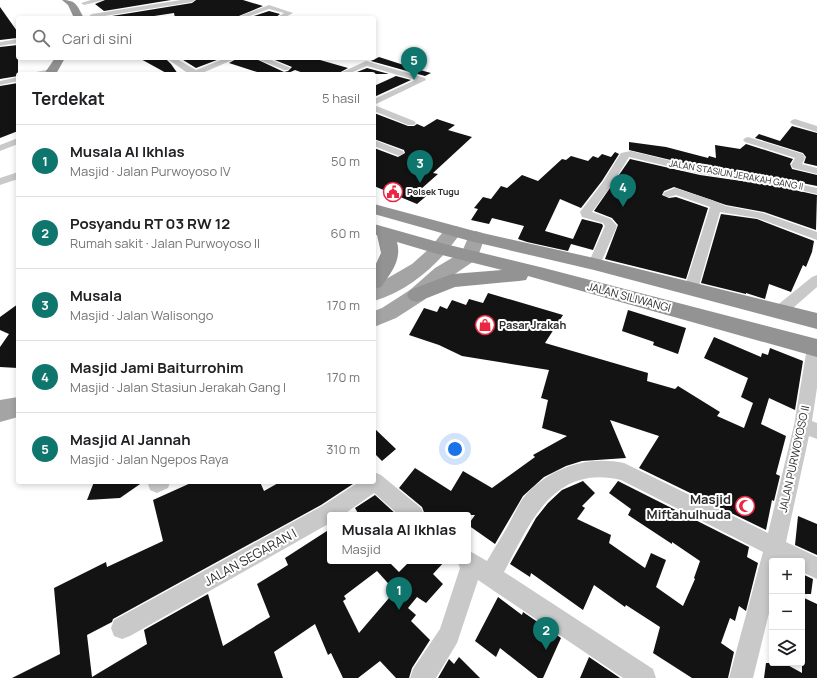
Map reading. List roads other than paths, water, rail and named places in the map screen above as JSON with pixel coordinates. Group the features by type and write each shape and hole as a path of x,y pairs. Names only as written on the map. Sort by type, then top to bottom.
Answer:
{"highway":[{"path":"66,0 71,4 78,16"},
{"path":"82,2 91,16"},
{"path":"51,72 59,60"},
{"name":"JALAN SILIWANGI","path":"376,209 453,231 493,262 544,274 816,348"},
{"path":"376,279 386,266 391,254 390,244 379,230"},
{"name":"JALAN SILIWANGI","path":"379,230 441,249 473,246 594,264 780,311 817,322"},
{"path":"418,295 452,281 544,274"}],"main road":[{"path":"376,293 407,276 423,265 441,249 453,231"},
{"path":"376,318 389,314 418,295 473,246"},
{"path":"0,397 16,394"},
{"path":"0,411 16,407"}],"street":[{"path":"82,2 101,0"},
{"path":"134,0 148,14"},
{"path":"98,16 189,1"},
{"path":"243,16 270,6 290,13 285,16"},
{"path":"0,44 16,41"},
{"path":"173,60 191,72"},
{"path":"199,72 228,60"},
{"path":"265,60 288,68"},
{"path":"346,72 366,63 422,80 376,101"},
{"path":"0,83 16,79"},
{"path":"376,109 411,123"},
{"path":"795,122 817,129"},
{"path":"748,140 799,156 800,158 796,164 797,166 817,171"},
{"path":"0,148 16,142"},
{"path":"376,144 399,153"},
{"name":"JALAN STASIUN JERAKAH GANG II","path":"594,264 611,226 607,221 586,215 586,212 608,183 625,155 631,154 700,171 777,182 817,191"},
{"path":"0,182 12,174"},
{"path":"669,194 678,192 708,202 716,207 728,211 758,216 817,236"},
{"path":"691,289 716,207"},
{"path":"780,311 817,280"},
{"name":"JALAN PURWOYOSO II","path":"741,678 775,547 810,428 816,348"},
{"path":"490,576 531,504 543,492 561,478 579,471 596,469 613,469 624,472 817,568"},
{"name":"JALAN SEGARAN I","path":"376,482 411,512"},
{"name":"JALAN SEGARAN I","path":"330,512 371,484"},
{"name":"JALAN SEGARAN I","path":"122,628 327,514"},
{"path":"471,563 644,678"},
{"path":"422,678 449,634 469,564"}],"place":[{"name":"Masjid Al Jannah","path":"414,80"},
{"name":"Musala","path":"420,183"},
{"name":"Polsek Tugu","path":"393,192"},
{"name":"Masjid Jami Baiturrohim","path":"623,207"},
{"name":"Pasar Jrakah","path":"485,325"},
{"name":"Masjid Miftahulhuda","path":"745,506"},
{"name":"Musala Al Ikhlas","path":"399,610"},
{"name":"Posyandu RT 03 RW 12","path":"546,650"}]}
